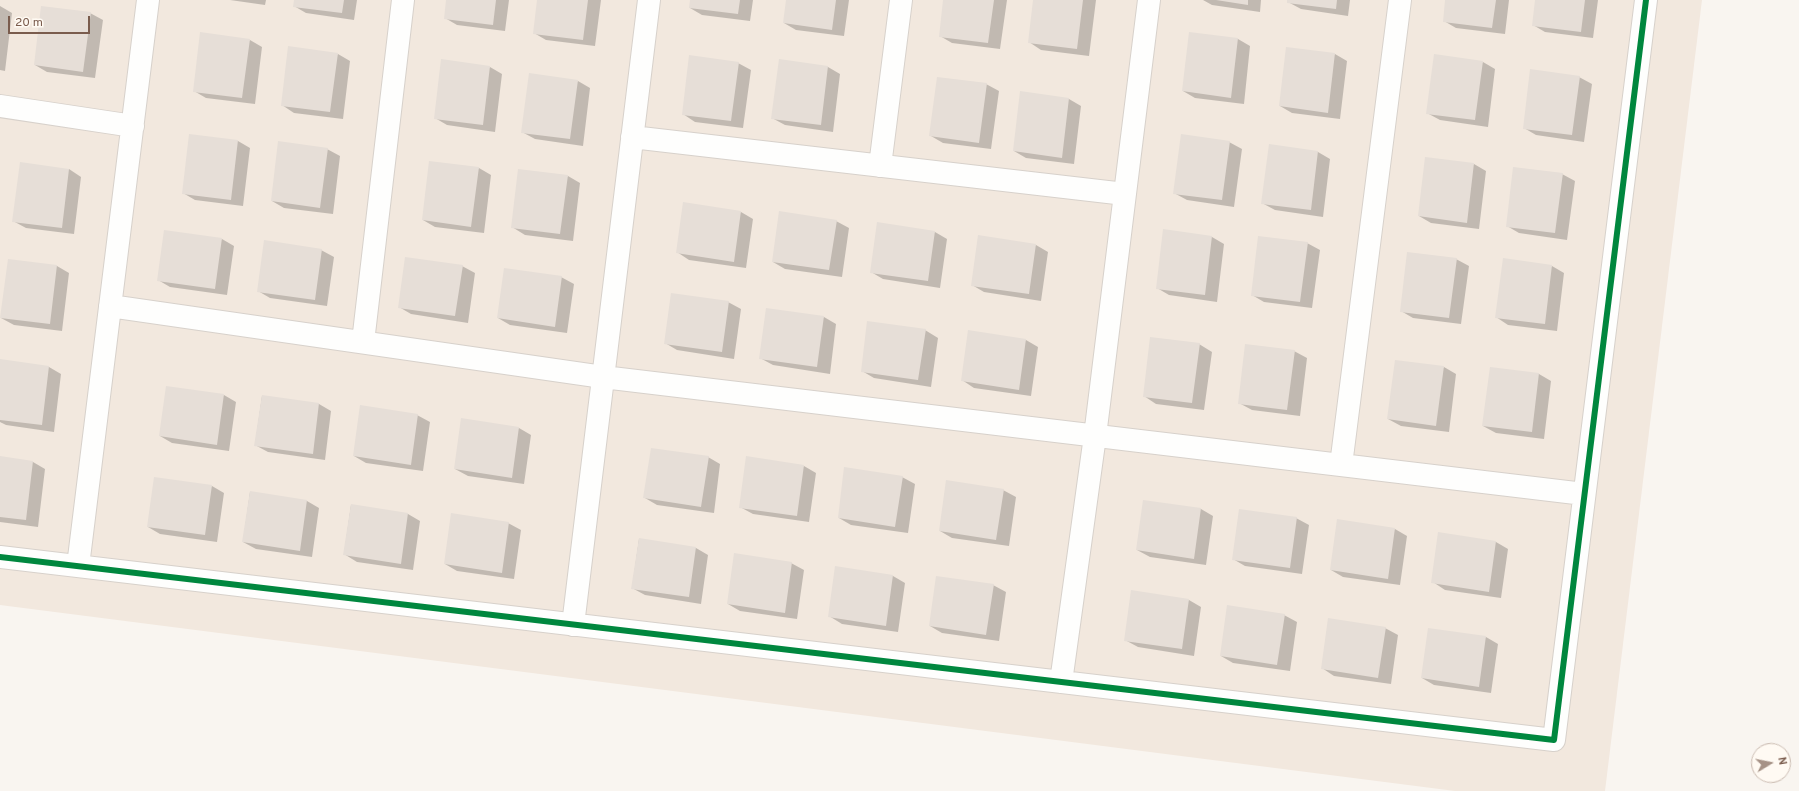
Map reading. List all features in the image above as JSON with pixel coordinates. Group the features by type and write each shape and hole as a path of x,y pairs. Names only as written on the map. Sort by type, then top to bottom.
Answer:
{"street":[{"path":"78,566 148,0"},
{"path":"363,342 403,0"},
{"path":"573,625 649,0"},
{"path":"880,166 900,0"},
{"path":"1061,682 1095,436 1149,0"},
{"path":"1341,465 1400,0"},
{"path":"0,557 1554,740 1646,0"},
{"path":"0,106 132,126"},
{"path":"632,137 1125,194"},
{"path":"110,306 603,377 1584,494"}],"shaded area":[{"path":"0,0 1702,0 1605,791 1455,791 0,605"}],"building":[{"path":"294,0 344,0 342,13 293,7"},
{"path":"446,0 496,0 493,25 444,19"},
{"path":"537,0 588,0 583,40 533,34"},
{"path":"690,0 740,0 738,14 689,8"},
{"path":"786,0 836,0 832,30 783,23"},
{"path":"943,0 994,0 988,43 939,37"},
{"path":"1033,0 1083,0 1077,49 1028,43"},
{"path":"1216,0 1248,0 1248,5"},
{"path":"1287,0 1337,0 1336,9 1287,3"},
{"path":"1445,0 1496,0 1492,28 1443,22"},
{"path":"1535,0 1585,0 1581,32 1532,26"},
{"path":"41,6 91,12 83,72 34,65"},
{"path":"200,32 250,39 242,98 193,92"},
{"path":"1189,32 1238,38 1231,98 1182,91"},
{"path":"288,46 338,53 330,112 281,106"},
{"path":"1286,47 1335,53 1328,113 1279,106"},
{"path":"1434,54 1483,61 1475,120 1426,114"},
{"path":"689,55 739,62 731,121 682,115"},
{"path":"441,59 490,66 483,125 434,119"},
{"path":"779,59 828,66 821,125 771,119"},
{"path":"1530,69 1580,76 1572,135 1523,129"},
{"path":"529,73 578,80 570,139 521,133"},
{"path":"937,77 987,83 979,143 929,136"},
{"path":"1020,91 1069,98 1062,158 1013,151"},
{"path":"189,134 238,140 231,200 182,194"},
{"path":"1181,134 1230,141 1222,200 1173,194"},
{"path":"278,141 328,148 320,208 271,201"},
{"path":"1269,144 1318,151 1311,210 1261,204"},
{"path":"1425,157 1474,163 1467,223 1418,216"},
{"path":"429,161 479,167 471,227 422,220"},
{"path":"20,162 69,169 62,228 12,222"},
{"path":"1513,167 1563,173 1555,233 1506,227"},
{"path":"518,169 568,175 560,234 511,228"},
{"path":"683,202 741,211 734,262 676,253"},
{"path":"779,211 837,220 829,270 772,262"},
{"path":"877,222 935,231 928,281 870,273"},
{"path":"1163,229 1212,236 1205,295 1156,289"},
{"path":"164,230 222,238 215,289 157,281"},
{"path":"978,235 1036,244 1029,294 971,286"},
{"path":"1258,236 1308,242 1300,302 1251,296"},
{"path":"264,240 322,249 315,300 257,292"},
{"path":"1407,252 1457,258 1449,318 1400,312"},
{"path":"405,257 463,265 455,316 398,308"},
{"path":"1503,258 1552,265 1545,324 1495,318"},
{"path":"8,259 57,265 50,324 0,318"},
{"path":"504,268 562,276 555,327 497,318"},
{"path":"671,293 729,301 722,352 664,344"},
{"path":"766,308 824,316 817,367 759,359"},
{"path":"867,321 926,329 918,380 861,372"},
{"path":"968,330 1026,339 1019,390 961,381"},
{"path":"1150,337 1200,343 1192,403 1143,397"},
{"path":"1245,344 1295,350 1287,410 1238,404"},
{"path":"0,359 49,366 42,425 0,420"},
{"path":"1395,360 1444,366 1436,426 1387,419"},
{"path":"1490,367 1539,373 1532,432 1482,426"},
{"path":"166,386 224,394 217,445 159,436"},
{"path":"262,395 319,403 313,454 254,446"},
{"path":"360,405 418,414 411,465 353,456"},
{"path":"461,418 519,427 512,478 454,469"},
{"path":"651,448 709,456 701,507 643,498"},
{"path":"0,456 33,461 26,520 0,517"},
{"path":"746,456 804,465 797,516 739,508"},
{"path":"844,467 903,476 895,527 838,518"},
{"path":"154,477 212,485 205,535 147,527"},
{"path":"946,480 1004,489 996,540 939,531"},
{"path":"250,491 307,500 300,551 242,542"},
{"path":"1143,500 1201,508 1194,559 1136,550"},
{"path":"351,504 408,513 401,564 343,555"},
{"path":"1239,509 1297,517 1290,568 1232,560"},
{"path":"451,513 509,522 502,573 444,564"},
{"path":"1337,519 1395,528 1388,579 1330,570"},
{"path":"1438,532 1496,541 1489,592 1431,583"},
{"path":"639,538 696,547 689,597 631,589"},
{"path":"734,553 792,562 785,613 727,604"},
{"path":"835,566 893,575 886,626 828,617"},
{"path":"936,576 994,584 986,635 929,626"},
{"path":"1131,590 1189,599 1182,649 1124,641"},
{"path":"1227,605 1285,614 1277,665 1220,656"},
{"path":"1328,618 1386,627 1378,678 1321,669"},
{"path":"1428,628 1486,636 1479,687 1421,678"}],"cycle path":[{"path":"0,557 1554,740 1646,0"}]}
